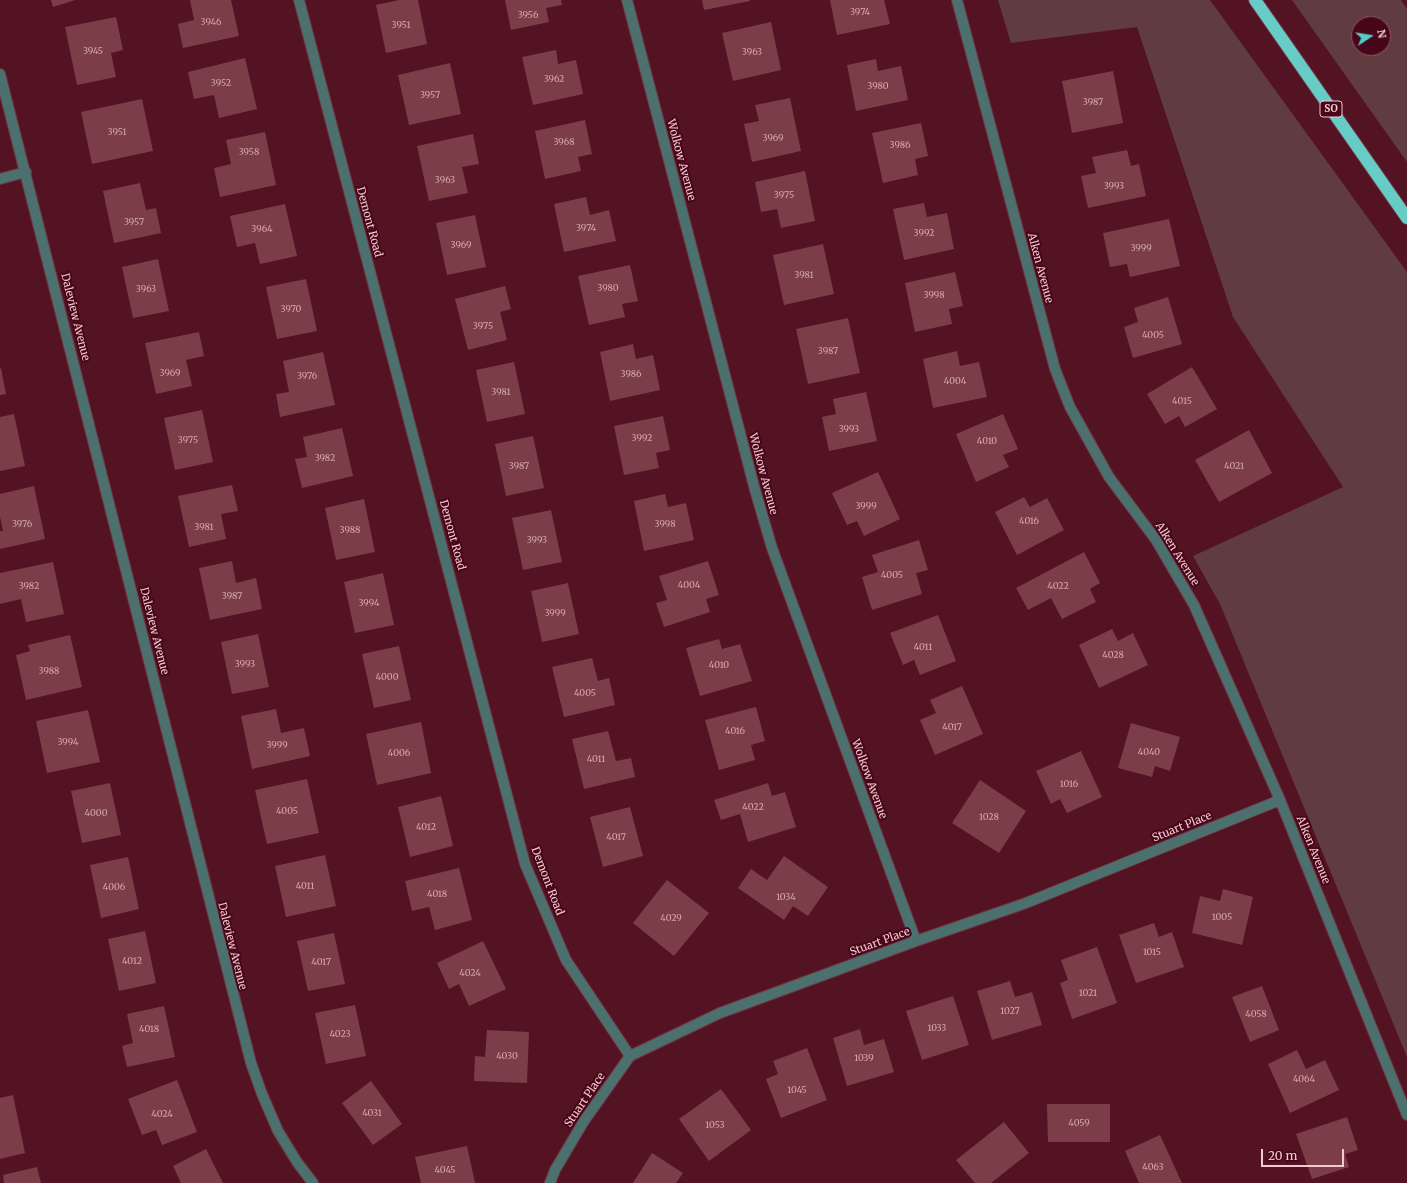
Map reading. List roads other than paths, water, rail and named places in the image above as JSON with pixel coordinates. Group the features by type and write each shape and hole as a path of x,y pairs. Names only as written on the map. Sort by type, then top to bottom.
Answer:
{"highway":[{"name":"SO","path":"1255,0 1407,218"}],"street":[{"name":"Demont Road","path":"299,0 526,864 566,960 630,1056"},
{"name":"Wolkow Avenue","path":"627,0 755,490 772,548 916,941"},
{"name":"Alken Avenue","path":"957,0 1055,369 1070,408 1109,477 1156,540 1194,605 1280,800 1407,1115"},
{"name":"Daleview Avenue","path":"0,74 250,1063 278,1131 297,1162 313,1183"},
{"path":"0,179 26,172"},
{"name":"Stuart Place","path":"550,1183 555,1170 584,1121 630,1056 720,1013 916,941 1026,903 1280,800"}]}
